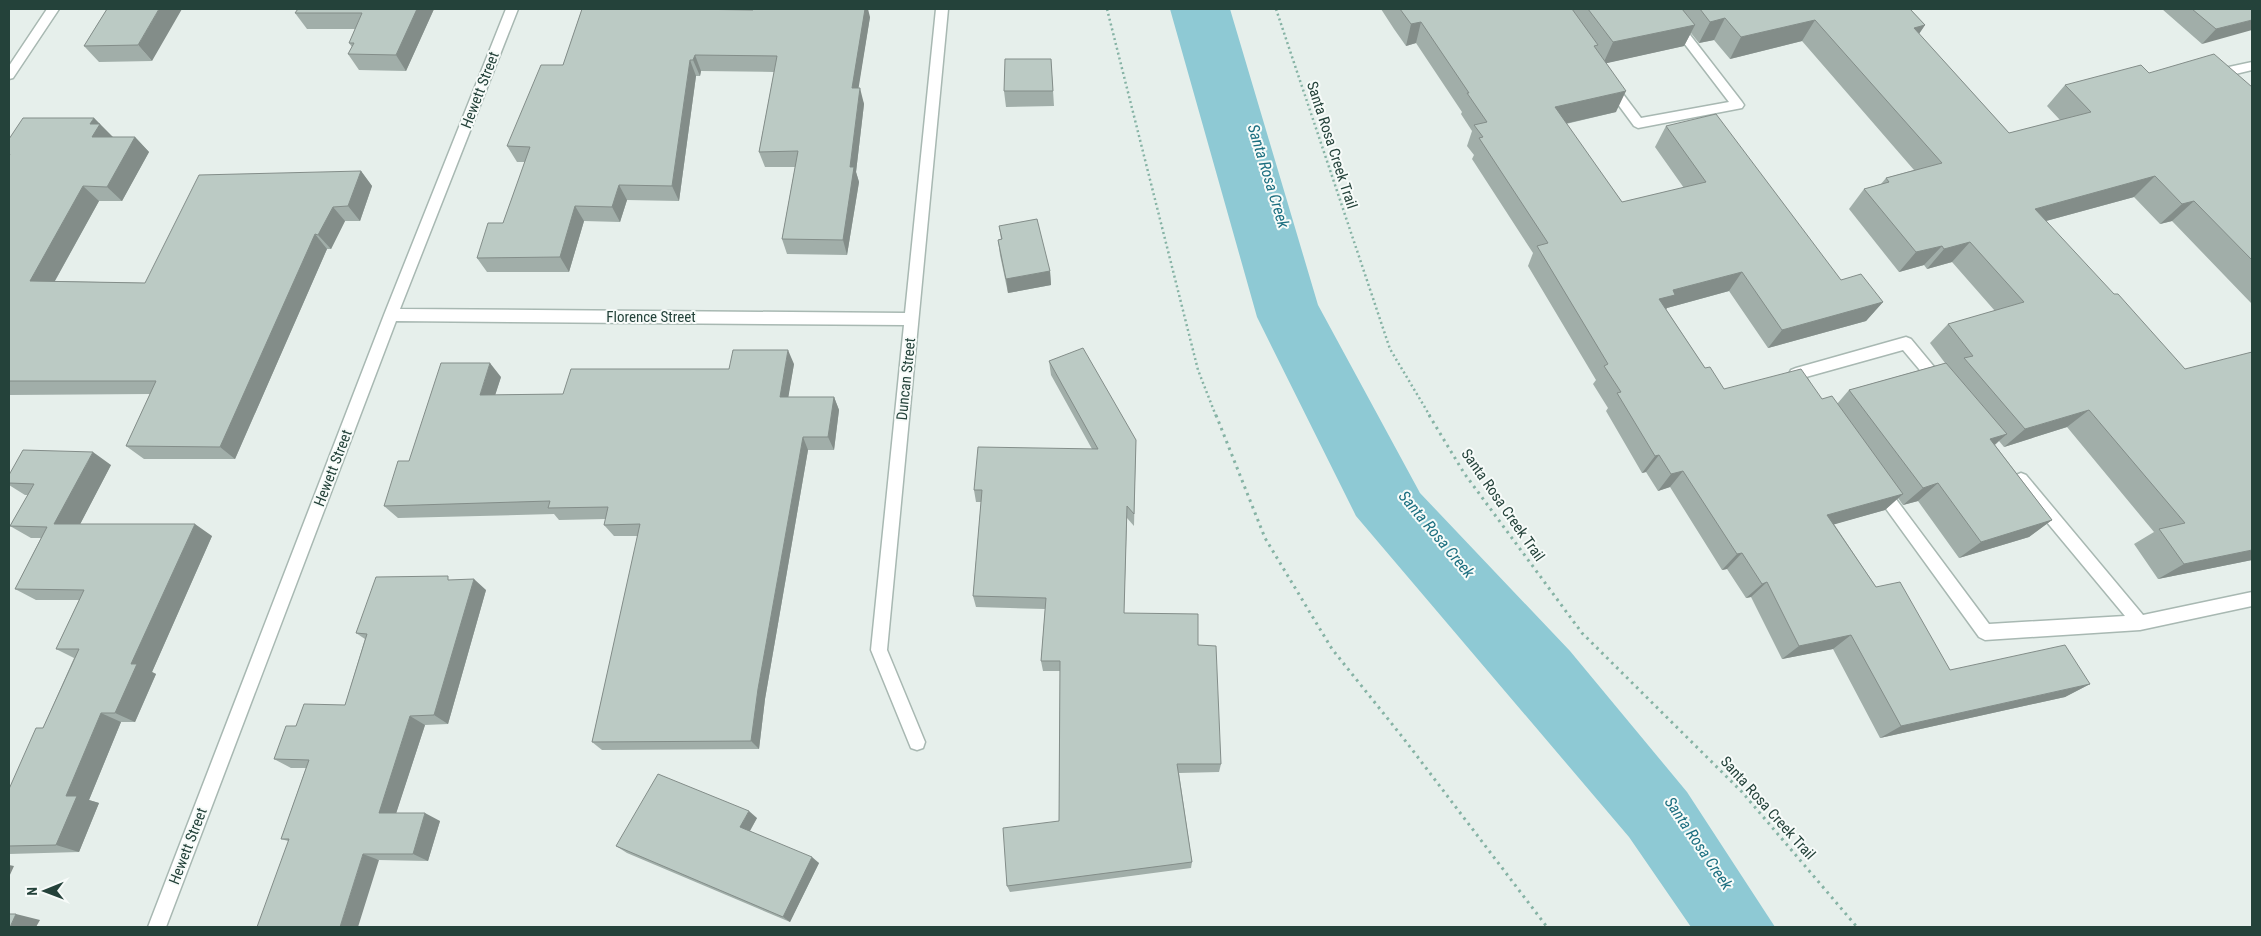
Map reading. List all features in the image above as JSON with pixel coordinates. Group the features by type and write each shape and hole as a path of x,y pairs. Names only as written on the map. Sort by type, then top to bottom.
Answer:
{"street":[{"path":"9,75 53,9"},
{"name":"Hewett Street","path":"156,927 391,315 512,9"},
{"name":"Duncan Street","path":"917,742 879,650 942,9"},
{"path":"1605,77 1638,123 1738,104 1664,9"},
{"path":"2230,87 2216,74 2252,66"},
{"name":"Florence Street","path":"391,315 912,319"},
{"path":"1813,397 1796,374 1906,343 1950,396"},
{"path":"2013,471 2140,622"},
{"path":"1870,476 1985,632 2140,622 2252,599"}],"path":[{"path":"1107,9 1198,370 1265,538 1332,649 1410,747 1547,927"},
{"name":"Santa Rosa Creek Trail","path":"1276,9 1334,187 1390,349 1464,473 1582,633 1742,792 1856,927"}],"water":[{"name":"Santa Rosa Creek","path":"1170,9 1230,9 1318,305 1420,493 1570,651 1687,792 1775,927 1691,927 1629,837 1356,516 1257,317"}],"building":[{"path":"107,9 159,9 138,45 84,46"},
{"path":"298,9 417,9 396,55 348,54 354,43 349,43 362,13 295,13"},
{"path":"582,9 865,9 852,88 860,88 850,167 854,167 843,240 782,239 798,151 759,152 777,56 695,55 693,60 690,60 672,186 619,185 612,207 575,206 560,257 477,258 488,223 503,223 530,147 507,146 541,65 563,65"},
{"path":"1400,9 1572,9 1598,45 1594,46 1626,91 1555,107 1622,202 1706,182 1666,126 1716,114 1841,280 1861,274 1883,302 1782,330 1742,272 1673,290 1675,295 1659,299 1705,368 1710,367 1724,389 1801,369 1822,399 1832,396 1903,494 1827,515 1876,587 1900,582 1950,670 2065,645 2090,684 1901,726 1851,635 1799,646 1767,582 1762,584 1742,553 1737,554 1683,471 1671,474 1659,455 1655,456 1617,393 1621,392 1604,366 1608,364 1537,246 1548,243 1479,138 1483,137 1474,125 1487,122 1421,22 1411,24"},
{"path":"1588,9 1682,9 1695,25 1613,42"},
{"path":"1700,9 1910,9 1925,25 1914,28 2009,133 2091,112 2065,85 2141,65 2149,73 2214,54 2252,87 2252,260 2194,201 2182,204 2155,176 2035,209 2114,294 2118,294 2185,369 2252,352 2252,550 2184,564 2159,529 2185,523 2089,410 2025,429 1964,358 1973,356 1948,324 2024,302 1970,242 1944,249 1942,246 1916,252 1864,189 1889,182 1886,178 1942,163 1815,20 1741,37 1725,18 1710,22"},
{"path":"2192,9 2252,9 2252,20 2216,29"},
{"path":"1005,59 1051,59 1053,91 1004,91"},
{"path":"23,118 94,118 90,124 100,124 92,137 135,137 107,187 83,186 30,281 145,283 199,175 361,171 348,206 333,207 318,235 315,234 220,447 126,446 156,381 9,381 9,139"},
{"path":"1037,219 1050,271 1006,279 998,240 1002,239 999,226"},
{"path":"1083,348 1136,440 1134,514 1127,506 1124,613 1198,614 1198,645 1216,646 1221,764 1177,764 1192,862 1007,886 1003,828 1059,821 1060,661 1041,661 1046,598 973,596 982,490 974,490 978,447 1098,449 1049,361"},
{"path":"733,350 788,350 780,397 834,397 828,437 803,437 758,689 751,741 592,742 640,524 604,525 608,507 548,508 550,501 384,506 398,461 409,461 441,363 490,363 480,395 563,394 571,369 729,369"},
{"path":"1946,363 2007,434 1990,439 2052,520 1981,542 1938,483 1923,488 1849,390"},
{"path":"23,450 93,452 54,524 195,524 131,664 137,664 115,713 101,713 66,796 77,796 56,845 9,846 9,789 36,728 43,728 79,649 56,649 84,590 15,589 47,527 10,526 34,484 9,483 9,475"},
{"path":"448,576 448,580 474,579 434,715 410,716 379,813 425,813 413,854 363,854 340,927 257,927 289,839 281,839 309,760 274,759 286,726 296,726 304,704 345,705 367,634 356,633 376,577"},
{"path":"658,774 749,811 740,827 812,857 783,917 616,846"},
{"path":"9,914 16,914 10,927 9,927"}]}
